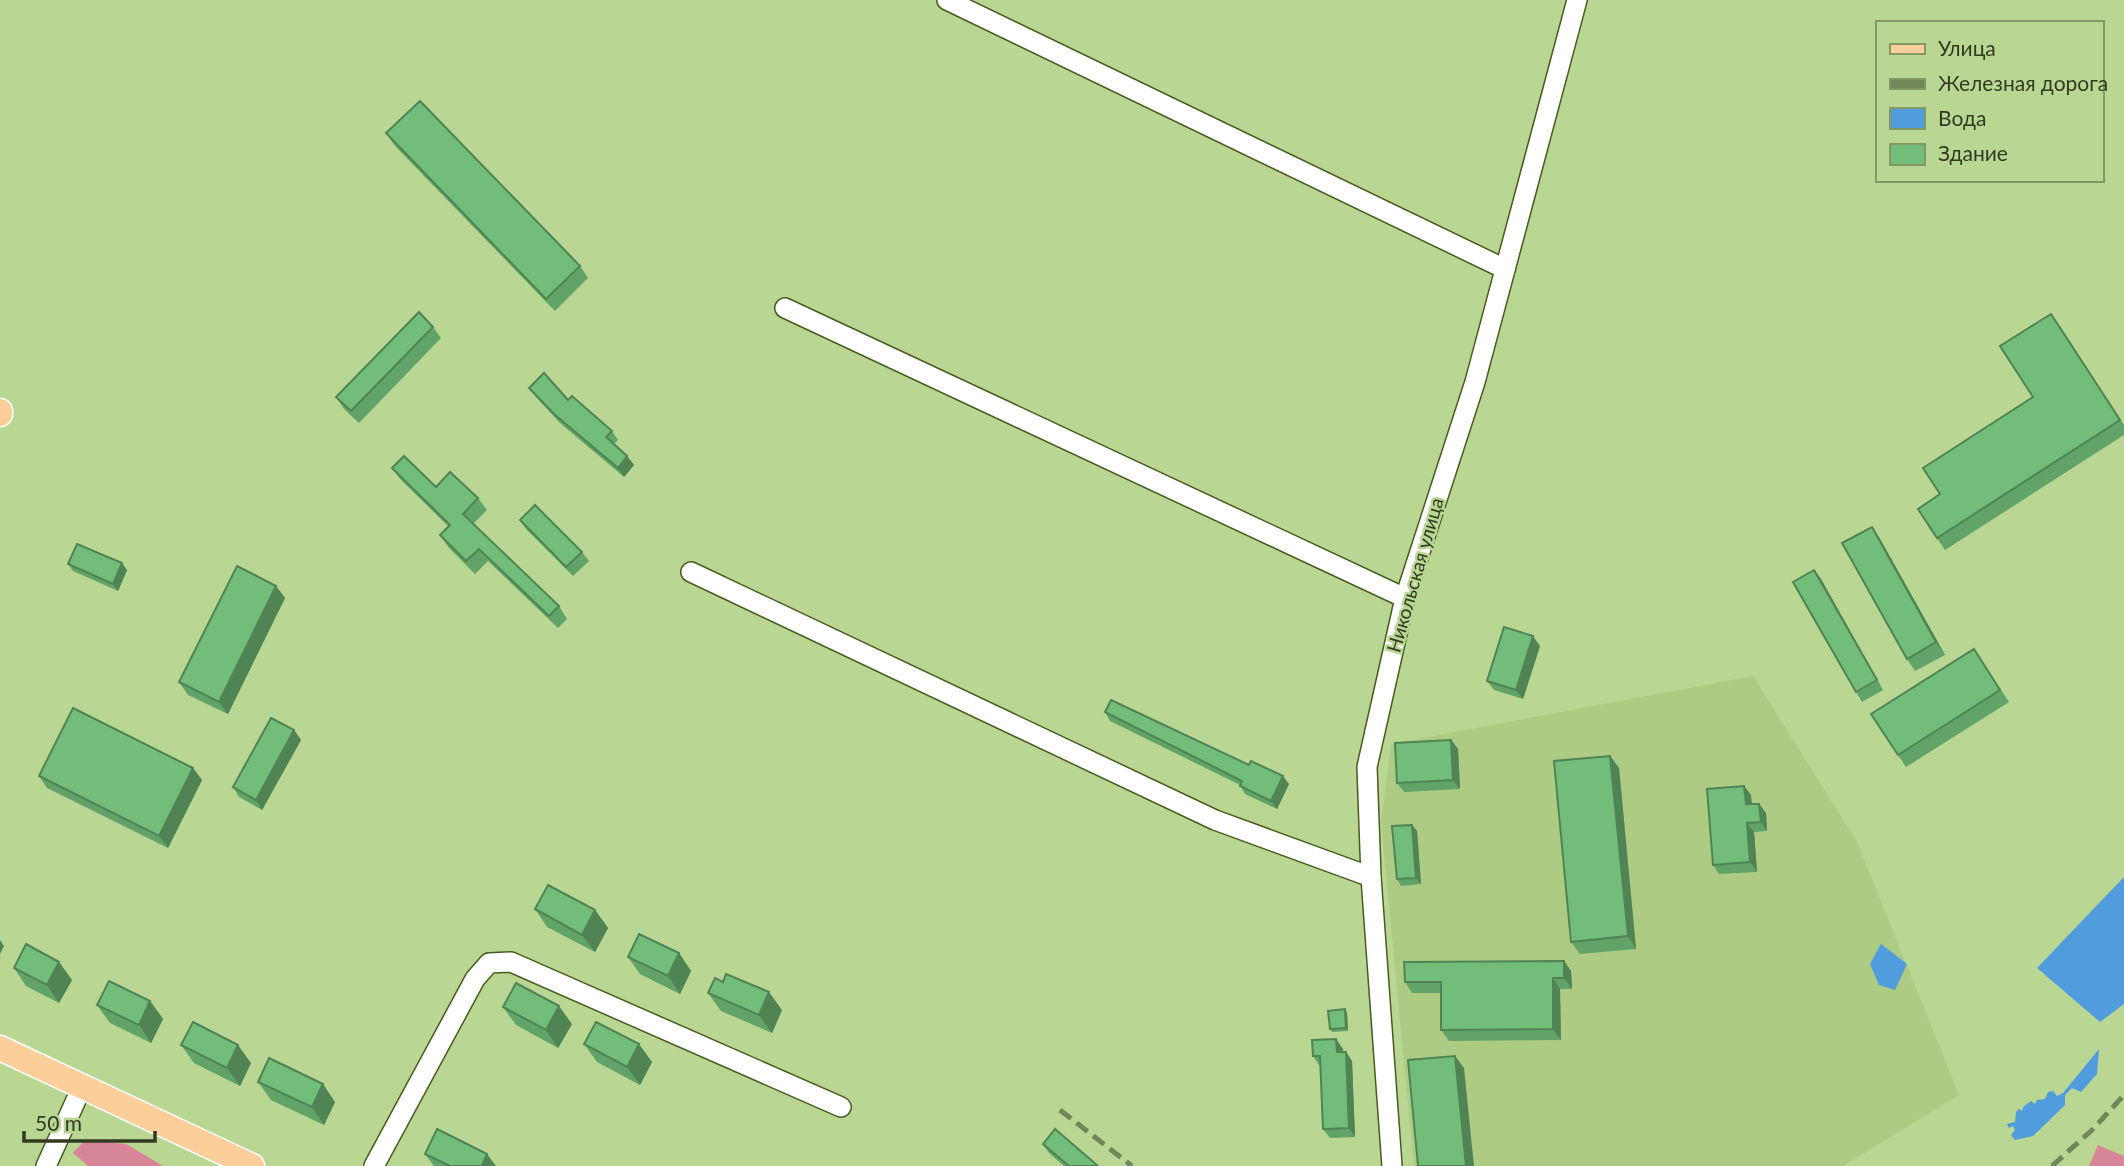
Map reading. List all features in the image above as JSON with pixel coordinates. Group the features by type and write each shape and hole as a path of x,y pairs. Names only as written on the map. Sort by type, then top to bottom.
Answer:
{"main road":[{"path":"0,1048 253,1166"}],"street":[{"path":"947,0 1505,269"},
{"name":"Никольская улица","path":"1392,1166 1371,877 1367,766 1405,598 1475,383 1577,0"},
{"path":"785,308 1405,598"},
{"path":"691,572 1214,820 1371,877"},
{"path":"374,1166 475,979 489,963 511,962 841,1107"},
{"path":"46,1166 82,1087"}],"shaded area":[{"path":"1753,676 1857,842 1959,1095 1843,1166 1414,1166 1381,823 1391,744"},
{"path":"85,1140 126,1144 163,1166 88,1166 73,1153"},
{"path":"2098,1145 2124,1156 2124,1166 2089,1166"}],"water":[{"path":"2124,877 2124,1004 2100,1022 2037,968"},
{"path":"1881,944 1907,964 1895,990 1879,985 1870,964"},
{"path":"2099,1049 2097,1074 2081,1092 2072,1088 2065,1095 2065,1105 2033,1136 2015,1140 2011,1135 2015,1130 2013,1126 2009,1128 2007,1124 2015,1122 2016,1112 2019,1109 2022,1111 2031,1101 2035,1104 2037,1100 2045,1099 2048,1092 2053,1091 2057,1096 2063,1093"}],"building":[{"path":"420,101 580,266 546,299 386,133"},
{"path":"419,312 433,327 351,411 336,397"},
{"path":"2051,314 2120,420 1937,538 1918,509 1940,494 1923,468 2033,397 2000,346"},
{"path":"544,373 568,400 572,396 612,431 606,437 627,456 618,468 554,414 529,388"},
{"path":"404,456 436,487 450,472 478,498 463,514 559,606 549,616 479,549 466,561 440,535 450,525 392,468"},
{"path":"535,505 582,552 566,567 520,520"},
{"path":"1872,527 1936,642 1907,659 1842,543"},
{"path":"77,544 122,563 113,584 68,564"},
{"path":"237,566 276,586 219,702 179,682"},
{"path":"1814,570 1877,680 1856,692 1793,582"},
{"path":"1504,627 1533,636 1516,690 1487,681"},
{"path":"1974,649 2000,690 1898,755 1871,714"},
{"path":"1111,700 1249,765 1251,761 1283,776 1271,801 1240,786 1242,781 1105,712"},
{"path":"73,708 193,768 159,836 39,776"},
{"path":"271,718 294,730 256,800 233,787"},
{"path":"1451,740 1453,780 1397,783 1395,743"},
{"path":"1610,756 1628,936 1571,942 1554,761"},
{"path":"1744,786 1746,804 1759,804 1761,822 1747,823 1750,862 1713,865 1707,789"},
{"path":"1412,825 1416,878 1397,879 1392,826"},
{"path":"548,885 595,910 582,935 535,909"},
{"path":"639,934 679,953 668,976 628,957"},
{"path":"26,944 59,962 47,985 14,968"},
{"path":"1564,961 1564,978 1553,978 1553,1029 1441,1030 1441,982 1405,982 1404,962"},
{"path":"726,974 769,992 759,1015 708,993 715,978 723,982"},
{"path":"109,981 150,1001 139,1025 97,1005"},
{"path":"516,983 559,1006 546,1030 503,1007"},
{"path":"1345,1009 1346,1028 1330,1029 1328,1011"},
{"path":"193,1022 238,1045 227,1068 181,1045"},
{"path":"596,1022 639,1044 627,1067 584,1044"},
{"path":"1336,1039 1337,1052 1346,1052 1349,1128 1323,1129 1320,1056 1313,1056 1312,1040"},
{"path":"1455,1056 1466,1166 1418,1166 1408,1060"},
{"path":"269,1058 323,1084 312,1107 258,1082"},
{"path":"437,1129 487,1154 482,1166 450,1166 425,1154"},
{"path":"1055,1129 1098,1166 1069,1166 1043,1144"}],"railway":[{"path":"2052,1166 2092,1130 2124,1095"},
{"path":"1060,1110 1132,1166"}]}
